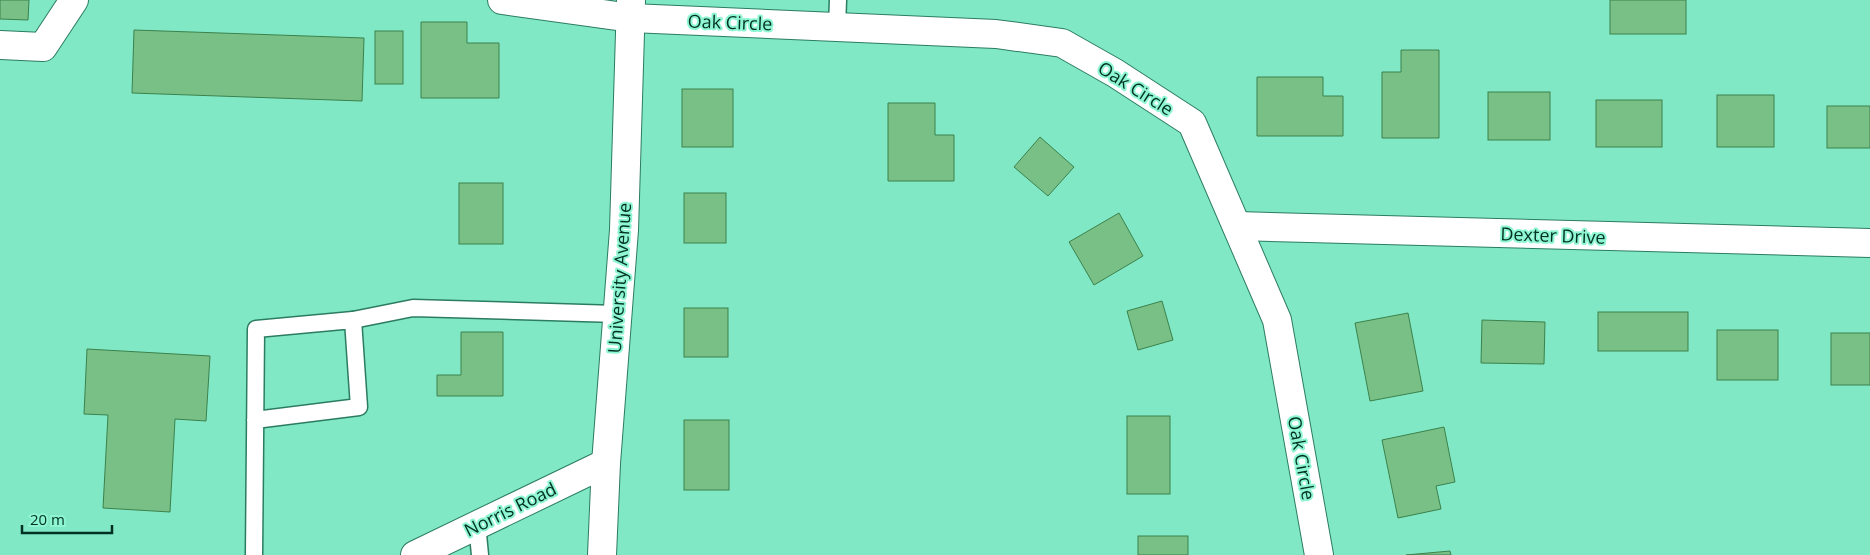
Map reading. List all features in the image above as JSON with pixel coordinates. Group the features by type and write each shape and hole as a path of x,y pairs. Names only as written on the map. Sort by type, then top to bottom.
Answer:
{"street":[{"path":"0,45 42,47 74,0"},
{"name":"Oak Circle","path":"502,0 838,27 996,34 1062,42 1115,73 1192,123 1277,320 1319,555"},
{"name":"University Avenue","path":"602,555 606,463 624,230 631,9"},
{"name":"Dexter Drive","path":"1237,226 1870,243"},
{"name":"Norris Road","path":"415,555 606,463"}],"lane":[{"path":"838,0 838,27"},
{"path":"254,555 256,329 353,320 413,308 617,314"},
{"path":"255,420 359,407 353,320"},
{"path":"477,524 480,555"}],"building":[{"path":"0,0 29,0 28,20 0,19"},
{"path":"1610,0 1686,0 1686,34 1610,34"},
{"path":"421,22 467,22 467,43 499,43 499,98 421,98"},
{"path":"134,30 364,38 362,101 132,93"},
{"path":"375,31 403,31 403,84 375,84"},
{"path":"1401,50 1439,50 1439,138 1382,138 1382,72 1401,72"},
{"path":"1257,77 1323,77 1323,96 1343,96 1343,136 1257,136"},
{"path":"682,89 733,89 733,147 682,147"},
{"path":"1488,92 1550,92 1550,140 1488,140"},
{"path":"1717,95 1774,95 1774,147 1717,147"},
{"path":"1596,100 1662,100 1662,147 1596,147"},
{"path":"888,103 935,103 935,135 954,135 954,181 888,181"},
{"path":"1827,106 1870,106 1870,148 1827,148"},
{"path":"1040,137 1074,167 1048,196 1014,167"},
{"path":"459,183 503,183 503,244 459,244"},
{"path":"684,193 726,193 726,243 684,243"},
{"path":"1119,213 1143,256 1094,285 1069,242"},
{"path":"1162,301 1173,340 1138,350 1127,311"},
{"path":"684,308 728,308 728,357 684,357"},
{"path":"1598,312 1688,312 1688,351 1598,351"},
{"path":"1408,313 1423,391 1370,401 1355,323"},
{"path":"1482,320 1545,322 1544,364 1481,363"},
{"path":"1717,330 1778,330 1778,380 1717,380"},
{"path":"461,332 503,332 503,396 437,396 437,375 461,375"},
{"path":"1831,333 1870,333 1870,385 1831,385"},
{"path":"87,349 210,356 206,421 175,419 170,512 103,508 108,415 84,414"},
{"path":"1127,416 1170,416 1170,494 1127,494"},
{"path":"684,420 729,420 729,490 684,490"},
{"path":"1444,427 1455,482 1436,486 1441,509 1398,518 1382,440"},
{"path":"1138,536 1188,536 1188,555 1138,555"},
{"path":"1450,551 1451,555 1406,555"}]}
